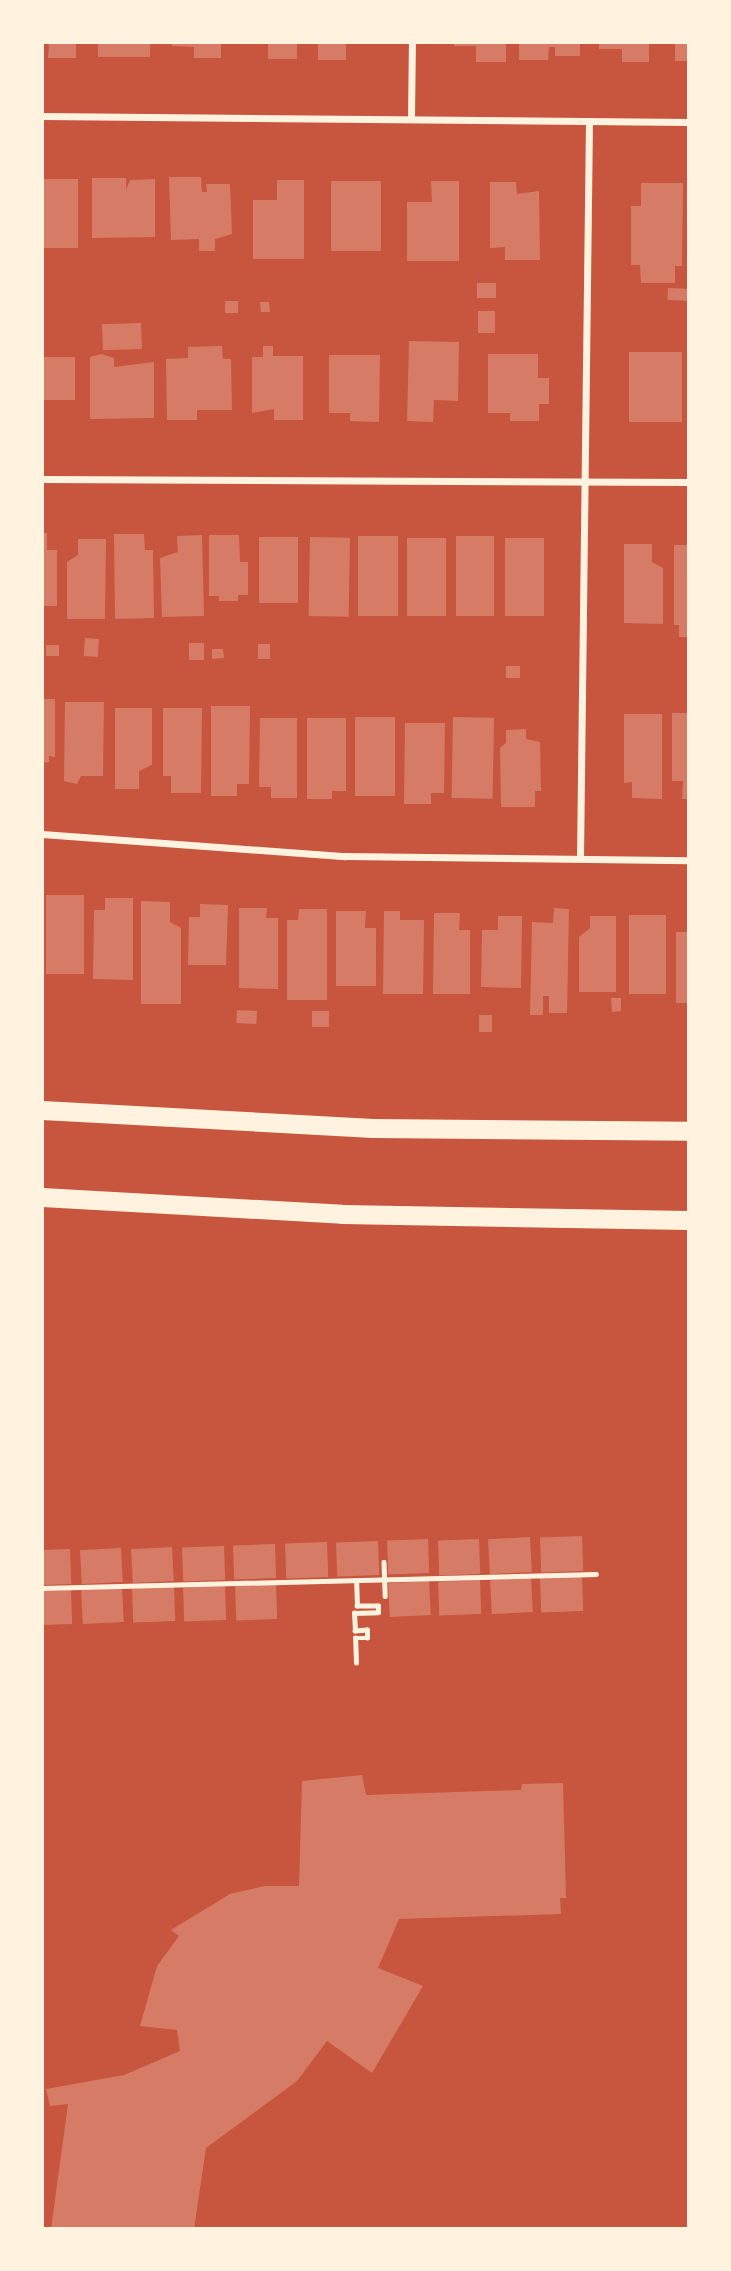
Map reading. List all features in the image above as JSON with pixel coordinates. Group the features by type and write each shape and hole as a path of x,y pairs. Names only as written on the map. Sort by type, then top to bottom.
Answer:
{"highway":[{"path":"42,1110 373,1128 689,1131"},
{"path":"42,1197 342,1214 689,1220"}],"street":[{"path":"411,119 412,42"},
{"path":"42,116 689,122"},
{"path":"580,858 587,482 589,121"},
{"path":"42,479 689,482"},
{"path":"42,834 345,856 689,860"}],"path":[{"path":"384,1562 385,1597"},
{"path":"42,1588 345,1583 596,1574"},
{"path":"356,1581 357,1606 378,1606 378,1612 354,1613 355,1631 367,1630 367,1638 355,1638 356,1663"}],"building":[{"path":"42,42 76,42 76,58 48,58 49,45"},
{"path":"98,42 150,42 150,57 98,57"},
{"path":"172,42 221,42 221,58 194,58 194,47 172,46"},
{"path":"268,42 297,42 297,59 268,59"},
{"path":"318,42 346,42 346,60 318,60"},
{"path":"454,42 506,42 506,62 476,62 476,46 454,46"},
{"path":"519,42 580,42 580,56 555,56 555,47 549,47 548,60 519,60"},
{"path":"599,42 649,42 649,62 622,62 622,49 599,49"},
{"path":"675,42 689,42 689,61 675,61"},
{"path":"169,177 201,177 202,192 207,192 206,184 230,184 232,234 215,239 215,251 199,251 199,239 171,240"},
{"path":"92,178 126,178 126,190 130,180 155,179 155,237 92,238"},
{"path":"42,179 78,179 78,248 42,248"},
{"path":"277,180 304,180 304,259 253,259 253,200 277,200"},
{"path":"331,181 381,181 381,251 331,251"},
{"path":"431,181 459,181 459,261 407,261 407,202 432,202"},
{"path":"490,182 516,182 517,194 539,191 540,260 505,260 505,247 490,248"},
{"path":"641,183 683,183 682,266 675,266 675,283 641,283 640,265 631,265 631,206 641,206"},
{"path":"477,283 496,283 496,298 477,298"},
{"path":"668,288 689,289 688,301 667,300"},
{"path":"225,301 238,301 238,313 225,313"},
{"path":"260,302 269,302 270,312 261,312"},
{"path":"478,311 495,311 495,333 478,333"},
{"path":"141,323 142,349 103,350 102,324"},
{"path":"409,341 459,342 458,401 434,400 433,422 407,421"},
{"path":"222,346 223,359 231,359 232,410 197,410 197,420 167,420 166,359 188,358 188,347"},
{"path":"263,346 273,346 273,356 303,356 303,420 274,420 274,409 252,413 252,357 263,357"},
{"path":"629,352 682,352 682,422 629,422"},
{"path":"101,354 114,358 114,367 154,362 154,418 90,419 90,357"},
{"path":"488,354 538,354 538,378 549,378 549,404 539,404 539,421 510,421 510,413 488,413"},
{"path":"329,355 380,355 379,422 350,421 350,413 329,413"},
{"path":"42,357 75,357 75,400 42,400"},
{"path":"42,533 47,533 47,550 57,550 57,606 42,606"},
{"path":"114,534 144,534 145,550 153,550 154,618 115,619"},
{"path":"202,535 204,616 162,617 160,558 178,552 177,536"},
{"path":"209,535 239,535 240,562 248,562 248,595 238,595 238,601 219,601 219,596 209,596"},
{"path":"358,536 398,536 398,616 358,616"},
{"path":"456,536 494,536 494,616 456,616"},
{"path":"259,537 298,537 298,603 259,603"},
{"path":"310,537 350,538 349,617 309,616"},
{"path":"407,538 446,538 446,616 407,616"},
{"path":"505,538 544,538 544,616 505,616"},
{"path":"78,539 106,539 105,619 67,619 67,562 78,555"},
{"path":"624,544 652,544 652,562 663,568 663,624 624,623"},
{"path":"674,545 689,545 689,637 679,637 679,625 674,625"},
{"path":"85,638 99,639 98,657 84,656"},
{"path":"189,643 204,643 204,660 189,660"},
{"path":"258,644 270,644 270,659 258,659"},
{"path":"46,645 59,645 59,656 46,656"},
{"path":"212,649 223,649 224,658 212,659"},
{"path":"506,666 520,666 520,678 506,678"},
{"path":"42,699 55,699 55,757 49,756 49,762 42,763"},
{"path":"65,702 104,702 103,776 81,776 77,784 64,781"},
{"path":"211,706 250,706 249,784 237,784 237,796 211,796"},
{"path":"115,708 152,708 152,765 139,771 139,789 115,789"},
{"path":"163,708 202,708 201,793 171,793 171,776 163,776"},
{"path":"672,713 689,713 689,799 682,799 683,781 672,781"},
{"path":"624,714 662,714 662,799 632,798 632,782 624,783"},
{"path":"355,717 395,717 395,796 355,796"},
{"path":"453,717 494,718 493,799 452,798"},
{"path":"260,718 297,718 297,798 271,798 271,787 259,787"},
{"path":"307,718 346,718 346,791 332,791 332,799 307,799"},
{"path":"405,723 445,723 444,793 431,793 431,804 404,804"},
{"path":"526,729 526,739 540,742 541,791 535,791 535,807 501,807 500,748 506,743 506,730"},
{"path":"46,895 84,895 84,974 46,974"},
{"path":"105,898 133,898 133,980 93,979 94,910 105,910"},
{"path":"141,901 170,902 170,922 181,928 181,1004 141,1004"},
{"path":"200,904 228,905 226,965 188,965 189,917 200,917"},
{"path":"239,908 267,908 266,918 278,918 278,989 239,988"},
{"path":"554,908 569,909 567,1013 549,1013 549,996 543,996 543,1015 530,1015 532,922 553,923"},
{"path":"299,909 327,909 327,1000 287,1000 287,920 298,920"},
{"path":"336,911 366,911 365,928 376,928 376,986 336,986"},
{"path":"384,911 400,911 400,920 424,920 423,994 383,994"},
{"path":"434,913 460,913 459,930 470,930 470,994 433,994"},
{"path":"629,915 666,915 666,994 629,994"},
{"path":"498,916 522,916 521,988 481,987 482,930 498,930"},
{"path":"590,916 616,916 616,992 579,992 579,937 590,928"},
{"path":"676,932 689,932 689,1003 676,1003"},
{"path":"611,998 621,998 621,1011 612,1012"},
{"path":"237,1010 257,1011 256,1024 236,1023"},
{"path":"312,1011 329,1011 329,1027 312,1027"},
{"path":"479,1015 492,1015 492,1032 479,1032"},
{"path":"582,1536 583,1571 541,1572 540,1537"},
{"path":"530,1537 532,1572 490,1574 488,1539"},
{"path":"428,1539 429,1573 388,1574 387,1540"},
{"path":"479,1539 480,1574 439,1575 438,1540"},
{"path":"378,1541 379,1575 337,1576 336,1542"},
{"path":"327,1542 328,1577 286,1578 285,1543"},
{"path":"275,1544 276,1578 234,1579 233,1545"},
{"path":"224,1546 225,1580 183,1581 182,1547"},
{"path":"172,1547 174,1581 133,1583 131,1549"},
{"path":"121,1548 123,1582 82,1584 80,1550"},
{"path":"70,1549 71,1584 43,1585 42,1550"},
{"path":"582,1576 583,1611 541,1612 540,1577"},
{"path":"531,1578 533,1612 492,1614 490,1580"},
{"path":"480,1580 481,1614 439,1615 438,1581"},
{"path":"429,1581 431,1615 390,1617 388,1583"},
{"path":"276,1584 277,1619 236,1620 235,1585"},
{"path":"225,1586 226,1620 184,1621 183,1587"},
{"path":"174,1587 175,1621 133,1622 132,1588"},
{"path":"122,1588 124,1622 83,1624 81,1590"},
{"path":"71,1590 72,1624 43,1625 42,1591"},
{"path":"362,1775 366,1795 521,1790 522,1784 563,1783 566,1898 560,1898 561,1914 399,1919 378,1968 423,1986 372,2073 327,2041 297,2081 206,2148 194,2229 51,2229 68,2104 50,2106 46,2089 124,2075 180,2051 177,2030 140,2026 157,1966 179,1936 171,1930 230,1894 265,1886 299,1886 302,1781"}]}
